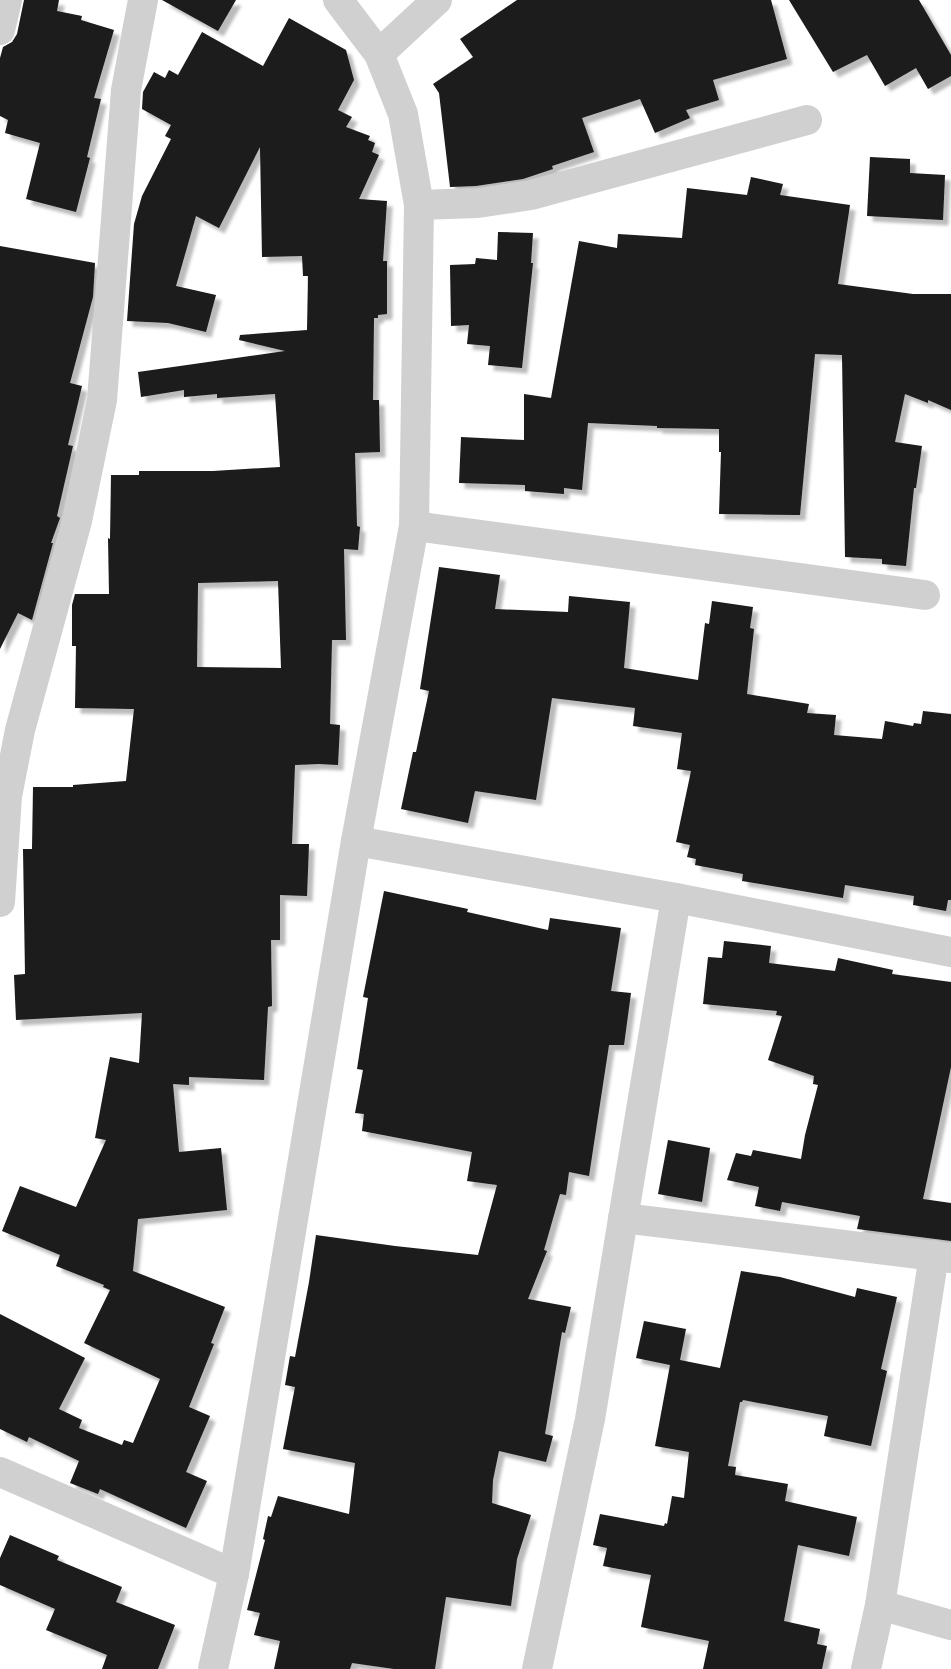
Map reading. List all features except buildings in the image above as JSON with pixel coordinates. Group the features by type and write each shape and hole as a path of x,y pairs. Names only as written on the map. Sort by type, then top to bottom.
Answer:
{"street":[{"path":"0,30 7,0"},
{"path":"0,902 7,795 20,730 77,521 102,400 126,90 143,0"},
{"path":"213,1669 234,1574 356,841 414,526 419,205 403,114 379,54 338,0"},
{"path":"379,54 437,0"},
{"path":"419,205 478,203 531,195 807,120"},
{"path":"414,526 925,595"},
{"path":"356,841 676,898 951,952"},
{"path":"537,1669 590,1419 676,898"},
{"path":"623,1218 943,1257 880,1605 866,1669"},
{"path":"0,1472 234,1574"},
{"path":"880,1605 951,1624"}]}
